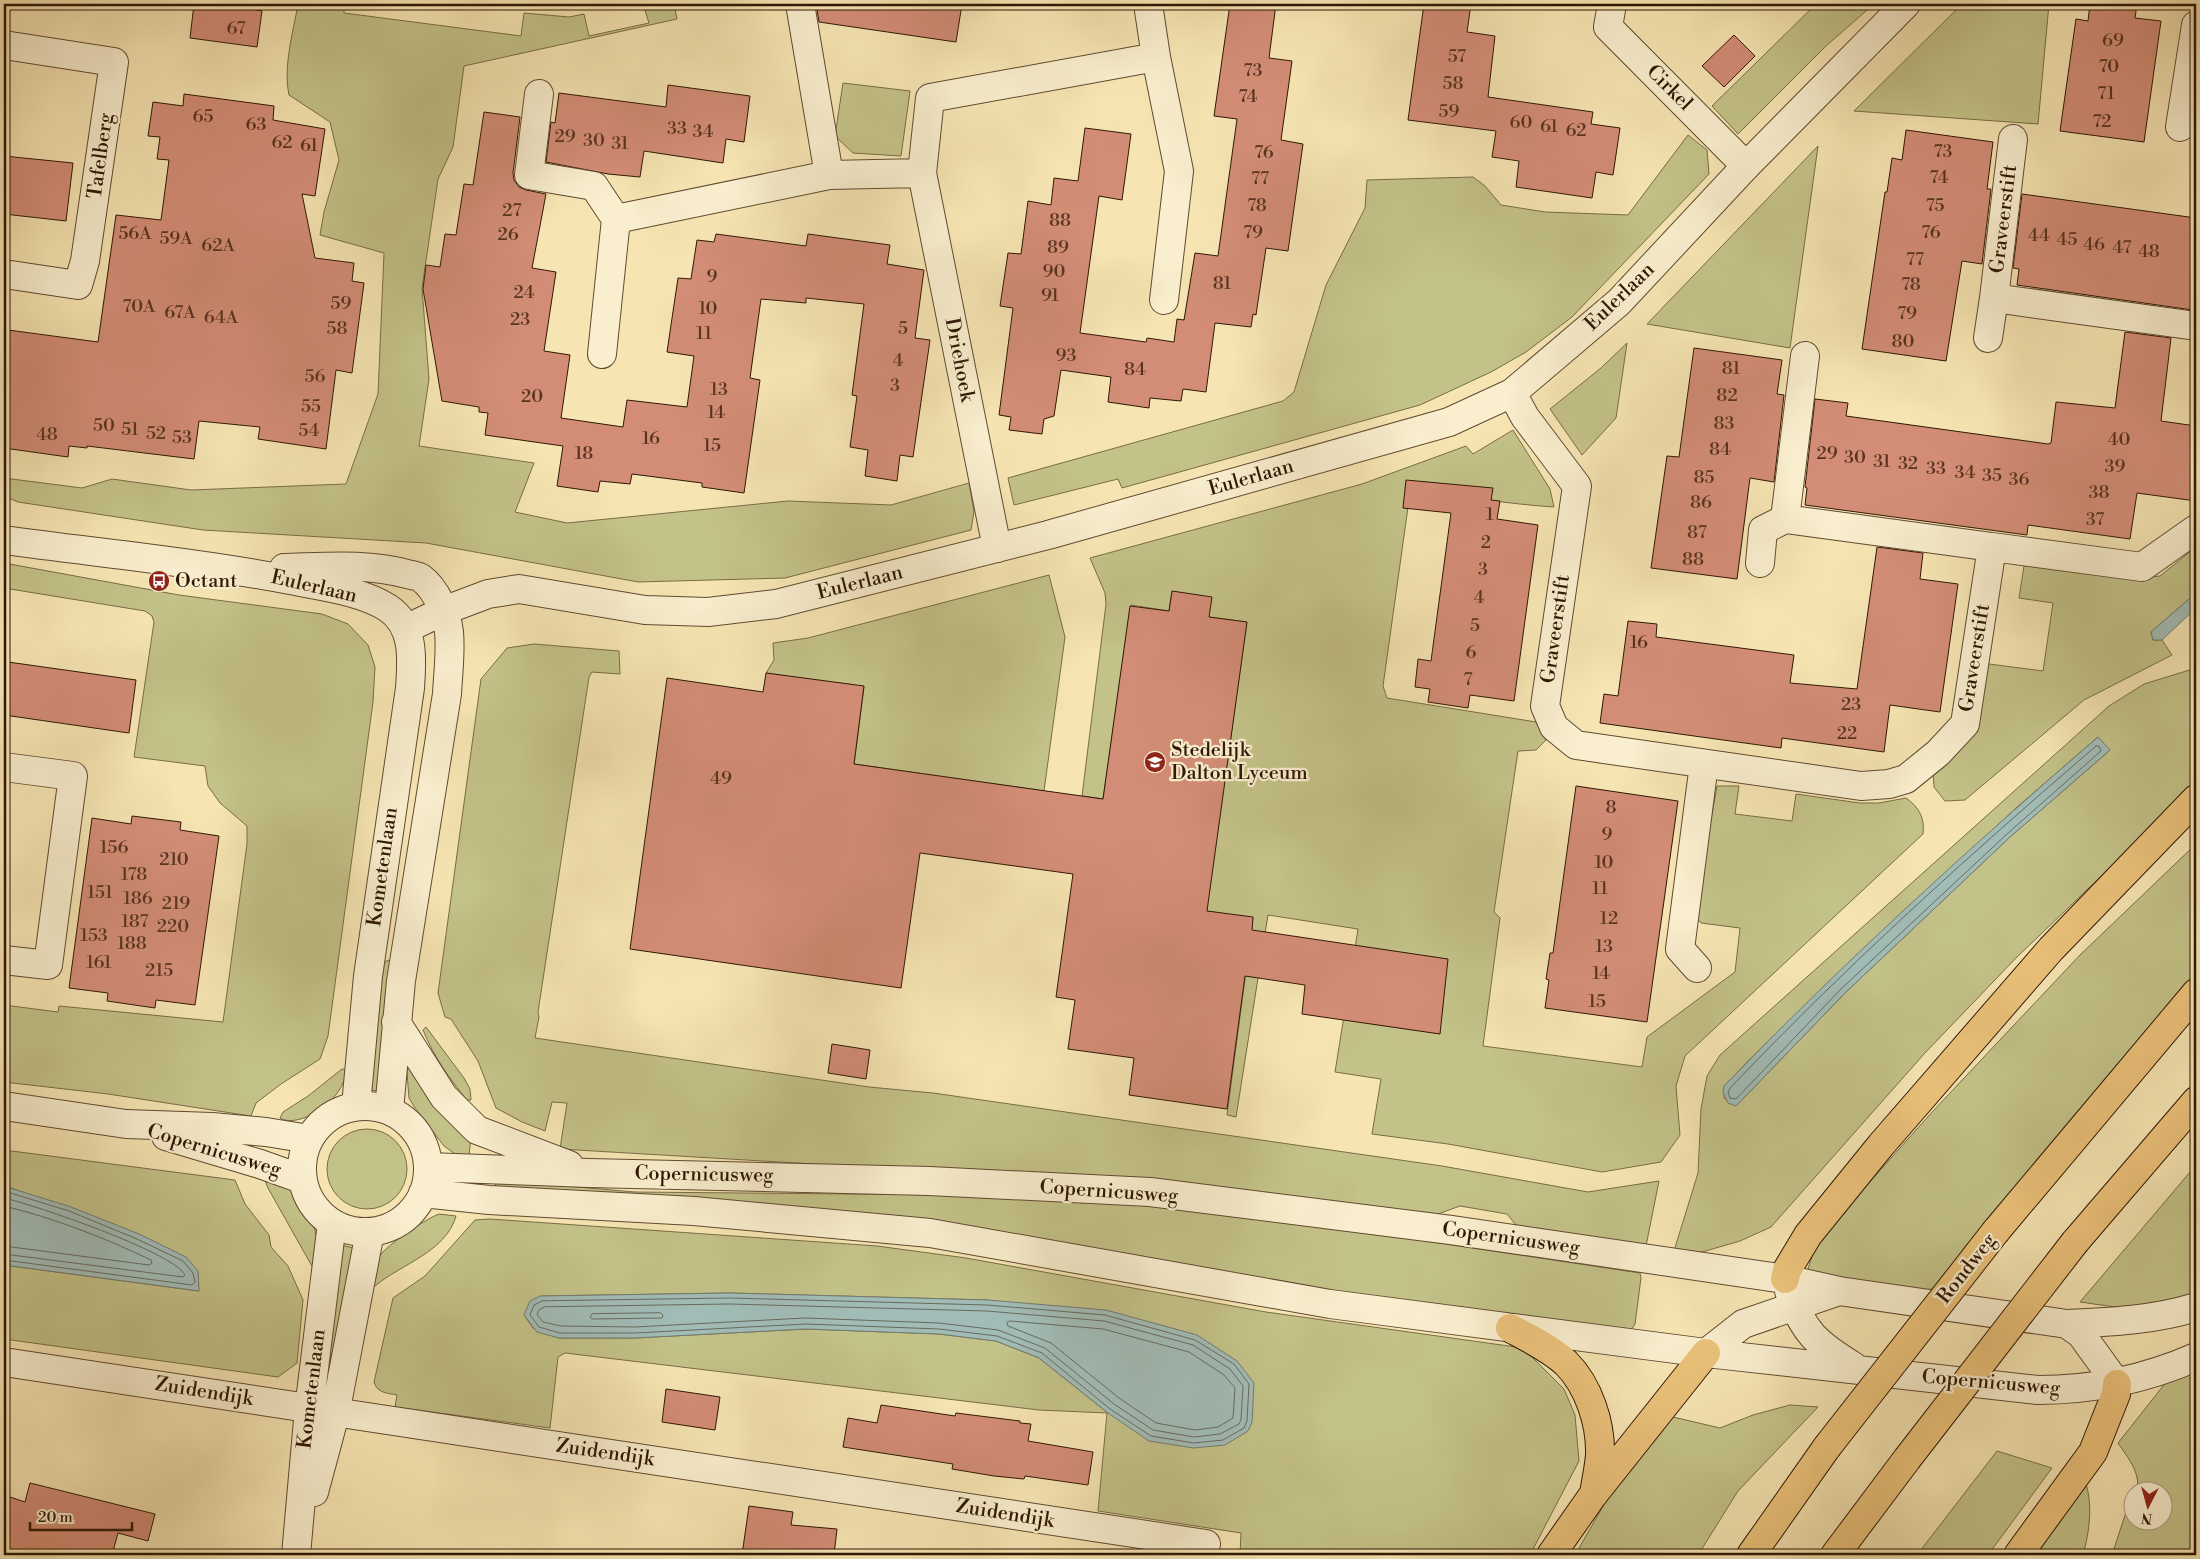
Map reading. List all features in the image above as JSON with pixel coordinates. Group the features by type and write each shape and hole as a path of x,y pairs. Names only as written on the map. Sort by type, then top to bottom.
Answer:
{"highway":[{"path":"1785,1279 1787,1270 1808,1235 1888,1137 2051,949 2196,799"},
{"name":"Rondweg","path":"1751,1555 1827,1447 1996,1232 2196,993"},
{"path":"1835,1555 2075,1242 2196,1101"},
{"path":"1510,1328 1565,1363 1582,1385 1598,1422 1600,1455 1593,1495"},
{"path":"1551,1555 1593,1495 1706,1353"},
{"path":"2018,1555 2094,1452 2116,1394 2117,1384"}],"street":[{"path":"800,4 829,175"},
{"path":"1148,4 1156,57 1179,171 1164,300"},
{"name":"Cirkel","path":"1612,4 1608,27 1746,166"},
{"name":"Eulerlaan","path":"4,540 230,569 348,592 388,608 406,629 443,611 488,594 519,589 645,610 708,612 776,604 998,548 1449,422 1512,393 1619,302 1746,166 1906,4"},
{"path":"2180,127 2192,77 2196,25"},
{"name":"Tafelberg","path":"4,44 114,62 85,261 78,285 4,274"},
{"name":"Driehoek","path":"998,548 922,173 930,98 1156,57"},
{"path":"539,94 529,175 594,186 616,219 602,354"},
{"name":"Graveerstift","path":"1988,338 2013,139"},
{"path":"616,219 829,175 922,173"},
{"name":"Graveerstift","path":"1994,298 2196,326"},
{"path":"1785,519 1805,356"},
{"name":"Graveerstift","path":"1512,393 1525,417 1577,486 1545,706 1554,727 1576,745 1861,786 1889,784 1906,779 1938,754 1965,724 1992,547"},
{"path":"1760,564 1763,530 1785,519 2142,567 2196,529"},
{"name":"Eulerlaan","path":"230,569 342,566 388,569 421,577 434,594 443,611"},
{"name":"Kometenlaan","path":"389,1110 396,1022 447,694 450,650 448,630 443,611"},
{"name":"Kometenlaan","path":"356,1106 368,976 410,688 413,655 406,629"},
{"path":"1697,968 1680,949 1704,764"},
{"path":"4,767 73,776 48,966 4,960"},
{"path":"396,1022 444,1097 477,1130 589,1173"},
{"name":"Copernicusweg","path":"4,1106 126,1124 222,1128 266,1132 309,1139"},
{"path":"356,1106 372,1106 389,1110 402,1117 421,1139 426,1152 428,1167 423,1193 407,1216 396,1224 370,1232 350,1230 332,1223 312,1204 302,1179 304,1152 309,1139 317,1127 328,1117 341,1110 356,1106"},
{"name":"Copernicusweg","path":"126,1124 222,1152 302,1179"},
{"name":"Copernicusweg","path":"428,1167 589,1173 929,1181 1150,1192 1452,1230 1785,1279 1839,1291 2067,1324 2134,1320 2196,1307"},
{"name":"Copernicusweg","path":"423,1193 489,1200 694,1211 930,1233 1330,1304 1706,1353 1856,1368 2038,1390 2073,1390 2117,1384 2196,1357"},
{"name":"Kometenlaan","path":"297,1555 309,1409 332,1223"},
{"name":"Kometenlaan","path":"297,1555 335,1414 370,1232"},
{"name":"Copernicusweg","path":"1785,1279 1795,1308 1807,1330 1828,1351 1856,1368"},
{"name":"Copernicusweg","path":"1706,1353 1743,1324 1795,1308 1839,1291"},
{"path":"2067,1324 2081,1334 2117,1384"},
{"name":"Zuidendijk","path":"4,1362 225,1394 335,1414 1206,1544"}],"shaded area":[{"path":"298,4 344,4 344,13 521,36 524,13 569,17 584,14 589,36 649,23 643,4 674,4 677,19 464,66 453,147 438,179 422,288 429,379 419,446 534,463 515,512 567,523 788,501 891,505 969,483 974,511 971,530 785,578 638,582 426,543 203,530 18,502 4,496 4,478 82,488 112,479 191,490 346,484 378,394 384,253 320,235 324,212 339,160 330,122 289,95 287,84 288,61"},
{"path":"1816,4 1874,4 1826,46 1738,134 1712,106"},
{"path":"1962,4 2049,4 2038,124 1854,111"},
{"path":"843,83 910,91 901,156 853,153 835,136"},
{"path":"1688,135 1707,150 1709,174 1572,317 1526,352 1491,372 1420,405 1122,488 1118,479 1014,505 1008,478 1283,401 1294,392 1326,285 1365,208 1367,180 1473,177 1485,186 1501,205 1545,212 1628,215"},
{"path":"1818,146 1790,348 1647,324"},
{"path":"1627,343 1616,418 1582,455 1550,409 1601,368"},
{"path":"1513,430 1550,489 1554,507 1410,493 1383,686 1387,698 1536,722 1546,740 1536,750 1518,751 1494,912 1500,918 1483,1046 1642,1067 1647,1037 1735,972 1740,928 1701,923 1694,915 1717,786 1739,786 1735,814 1792,821 1796,794 1860,803 1879,803 1906,798 1918,809 1923,823 1923,834 1685,1056 1676,1086 1680,1135 1661,1162 1602,1172 1448,1144 1372,1134 1381,1079 1335,1072 1358,929 1268,915 1236,1117 1227,1115 1253,918 1206,911 1247,622 1209,617 1172,591 1169,611 1131,605 1103,799 1082,796 1106,604 1105,593 1090,558 1362,484 1466,446 1473,454"},
{"path":"2196,547 2196,593 2151,632 2153,640 2162,640 2172,655 2084,700 1965,800 1945,801 1934,787 1933,772 1954,757 1976,727 1989,664 2043,671 2053,603 2019,598 2024,566 2028,564 2130,579 2160,576"},
{"path":"4,563 179,595 322,614 348,624 368,645 375,667 373,702 328,1036 320,1059 256,1103 251,1116 108,1094 4,1082 4,1005 58,1012 59,1006 223,1022 247,844 247,826 220,803 208,786 205,766 134,757 154,622 152,616 145,611 4,588"},
{"path":"1049,575 1065,637 1044,791 854,764 864,687 766,673 774,660 773,643 808,638"},
{"path":"534,644 619,651 620,674 592,672 589,677 535,1038 869,1087 933,1093 1442,1166 1588,1192 1659,1181 1646,1246 1516,1225 1507,1214 1460,1206 1438,1214 1203,1187 560,1149 567,1103 552,1102 545,1131 522,1122 496,1108 478,1061 451,1019 445,1017 438,993 481,679 507,648"},
{"path":"2196,668 2196,785 2015,959 1924,1054 1771,1227 1740,1241 1702,1252 1674,1251 1698,1173 1701,1109 1707,1076 1720,1055 2109,706 2144,684","holes":["2098,737 2109,751 2010,837 1845,993 1736,1106 1724,1098 1725,1086 1748,1061 2016,808"]},
{"path":"2196,844 2196,974 1932,1289 1908,1292 1807,1272 1817,1241 1933,1111 2080,955"},
{"path":"389,960 392,961 381,1091 365,1090 382,963"},
{"path":"426,1027 464,1078 470,1089 471,1100 467,1100 437,1058 423,1030"},
{"path":"406,1060 471,1135 469,1157 458,1156 444,1146 415,1108 409,1098"},
{"path":"342,1069 348,1070 344,1081 338,1092 327,1104 303,1118 287,1120 280,1118 283,1112 308,1096"},
{"path":"367,1129 382,1132 395,1141 404,1154 407,1169 404,1184 395,1197 382,1206 367,1209 352,1206 339,1197 330,1184 327,1169 330,1154 339,1141 352,1132"},
{"path":"4,1150 235,1180 245,1204 269,1235 271,1247 288,1266 303,1300 297,1363 278,1377 4,1339 4,1265 199,1291 14,1189 4,1186"},
{"path":"2196,1165 2196,1295 2163,1303 2122,1308 2080,1302"},
{"path":"264,1178 281,1181 293,1190 314,1227 317,1238 313,1268 268,1188"},
{"path":"496,1180 635,1192 958,1195 1146,1203 1305,1223 1640,1273 1641,1278 1635,1324 1631,1330 495,1189"},
{"path":"439,1214 456,1216 451,1228 443,1239 422,1256 375,1286 370,1283 379,1257 389,1246 425,1221"},
{"path":"490,1219 877,1246 966,1258 1266,1312 1523,1348 1564,1389 1575,1415 1579,1461 1530,1555 1240,1555 1241,1533 1098,1511 1107,1413 1039,1410 565,1353 558,1357 550,1428 395,1407 397,1395 380,1390 375,1386 374,1382 393,1298 425,1276 475,1220","holes":["730,1293 988,1300 1108,1413 1039,1358 996,1341 939,1334 806,1329 635,1338 559,1338 533,1328 524,1315 541,1296"]},
{"path":"341,1245 358,1249 330,1378 327,1378"},
{"path":"2196,1369 2196,1528 2194,1531 2196,1555 2112,1555 2122,1524 2122,1532 2172,1532 2172,1482 2138,1482 2129,1460 2118,1443 2167,1381"},
{"path":"1790,1405 1818,1407 1738,1491 1698,1555 1575,1555 1610,1494 1673,1417 1720,1428 1753,1415"},
{"path":"1997,1451 2052,1468 1988,1555 1917,1555"},
{"path":"2086,1484 2089,1501 2089,1520 2083,1555 2031,1555"}],"water":[{"path":"2196,593 2196,608 2162,640 2153,640 2151,632"},
{"path":"2098,737 2110,750 2010,837 1845,993 1736,1106 1728,1103 1723,1092 1724,1086 1769,1040 1907,907"},
{"path":"4,1186 71,1207 139,1234 186,1257 198,1271 199,1291 4,1265"},
{"path":"730,1293 988,1300 1106,1310 1197,1335 1237,1361 1254,1383 1252,1422 1248,1431 1225,1445 1194,1448 1149,1441 1108,1413 1039,1358 996,1341 939,1334 806,1329 635,1338 559,1338 537,1332 524,1315 530,1301 540,1296"}],"building":[{"path":"194,4 250,4 250,9 262,11 257,47 190,38"},
{"path":"816,4 962,4 956,42 819,22"},
{"path":"1230,4 1276,4 1269,58 1292,61 1281,140 1303,144 1288,251 1266,248 1256,315 1253,314 1251,327 1215,323 1206,392 1183,389 1181,401 1150,398 1149,408 1108,402 1111,377 1061,370 1054,416 1044,419 1042,434 1009,430 1011,417 999,415 1013,308 1000,306 1008,253 1021,254 1028,201 1051,205 1054,178 1078,181 1085,128 1131,134 1122,200 1099,196 1080,333 1146,342 1147,338 1174,342 1177,319 1184,320 1195,253 1218,256 1237,119 1214,116"},
{"path":"1424,4 1471,4 1467,32 1495,36 1488,97 1593,112 1591,124 1620,128 1613,175 1596,172 1592,198 1516,187 1519,161 1492,157 1496,131 1408,120"},
{"path":"2090,4 2137,4 2135,18 2161,21 2144,142 2060,131 2076,19 2088,21"},
{"path":"1734,35 1755,56 1724,87 1702,66"},
{"path":"668,85 750,96 744,142 726,139 723,163 644,151 640,177 608,174 546,162 551,122 555,123 559,93 666,107"},
{"path":"184,94 274,106 273,120 325,129 315,196 302,194 315,258 354,263 352,281 364,283 352,373 336,370 326,449 258,439 260,427 199,421 194,459 87,446 87,448 69,446 68,457 4,448 4,358 8,330 98,342 116,215 161,220 169,160 157,159 160,137 148,136 153,102 183,106"},
{"path":"484,112 520,117 513,173 514,180 519,187 546,194 532,268 556,272 544,351 570,355 561,418 623,427 627,400 687,407 694,356 667,352 678,278 691,279 697,240 714,242 716,234 806,246 808,234 890,245 887,264 924,270 915,338 930,340 913,457 900,455 897,481 865,476 868,450 850,447 857,396 852,395 864,304 806,298 806,303 761,299 750,378 760,380 744,493 702,487 702,483 632,474 630,484 600,481 598,492 557,486 563,446 485,435 488,413 479,412 479,407 442,401 423,289 426,265 440,267 445,234 456,235 464,184 473,185"},
{"path":"1906,130 1993,142 1987,189 1991,189 1982,264 1962,261 1946,361 1862,349 1885,192 1887,192 1892,158 1902,160"},
{"path":"4,156 73,163 66,221 4,214"},
{"path":"2022,194 2196,218 2196,283 2193,310 2017,285 2019,269 2013,268"},
{"path":"2125,332 2171,338 2161,421 2196,426 2196,501 2137,493 2130,539 2028,525 2027,535 1805,505 1807,488 1805,487 1815,399 1848,403 1846,416 2048,444 2051,443 2056,402 2115,408"},
{"path":"1694,348 1782,360 1777,394 1784,395 1774,482 1750,478 1737,579 1651,568 1667,456 1679,457"},
{"path":"1406,480 1493,488 1491,500 1500,501 1497,519 1538,525 1514,701 1470,695 1468,708 1428,702 1430,689 1415,687 1418,659 1431,661 1451,513 1403,508"},
{"path":"1877,547 1923,553 1920,579 1958,584 1940,712 1890,705 1884,752 1782,738 1781,748 1600,723 1604,694 1618,696 1628,621 1657,624 1656,637 1794,655 1790,683 1857,689"},
{"path":"1172,591 1212,597 1209,617 1247,622 1207,911 1253,917 1252,930 1448,959 1440,1034 1302,1014 1305,985 1245,976 1227,1109 1129,1095 1134,1058 1068,1049 1075,1000 1056,997 1073,874 920,853 901,988 630,949 667,678 763,692 766,673 864,686 854,764 1103,799 1130,606 1169,611"},
{"path":"8,662 136,680 129,733 4,715 4,694"},
{"path":"1576,786 1678,801 1647,1022 1545,1008 1549,980 1546,979 1550,953 1553,953"},
{"path":"132,816 181,822 180,830 219,836 195,1005 156,1000 155,1008 107,1001 108,993 69,988 92,818 131,824"},
{"path":"832,1044 870,1050 866,1079 828,1073"},
{"path":"666,1389 720,1397 715,1430 662,1422"},
{"path":"881,1405 955,1416 956,1413 1031,1424 1028,1441 1093,1452 1088,1485 1025,1476 1024,1479 994,1476 952,1469 953,1464 843,1447 848,1418 877,1423"},
{"path":"30,1483 155,1514 148,1541 118,1533 112,1555 4,1555 4,1495 25,1502"},
{"path":"749,1506 793,1512 791,1525 837,1529 834,1555 742,1555"}],"place":[{"name":"Octant","path":"159,581"},
{"name":"Stedelijk Dalton Lyceum","path":"1155,762"}]}
